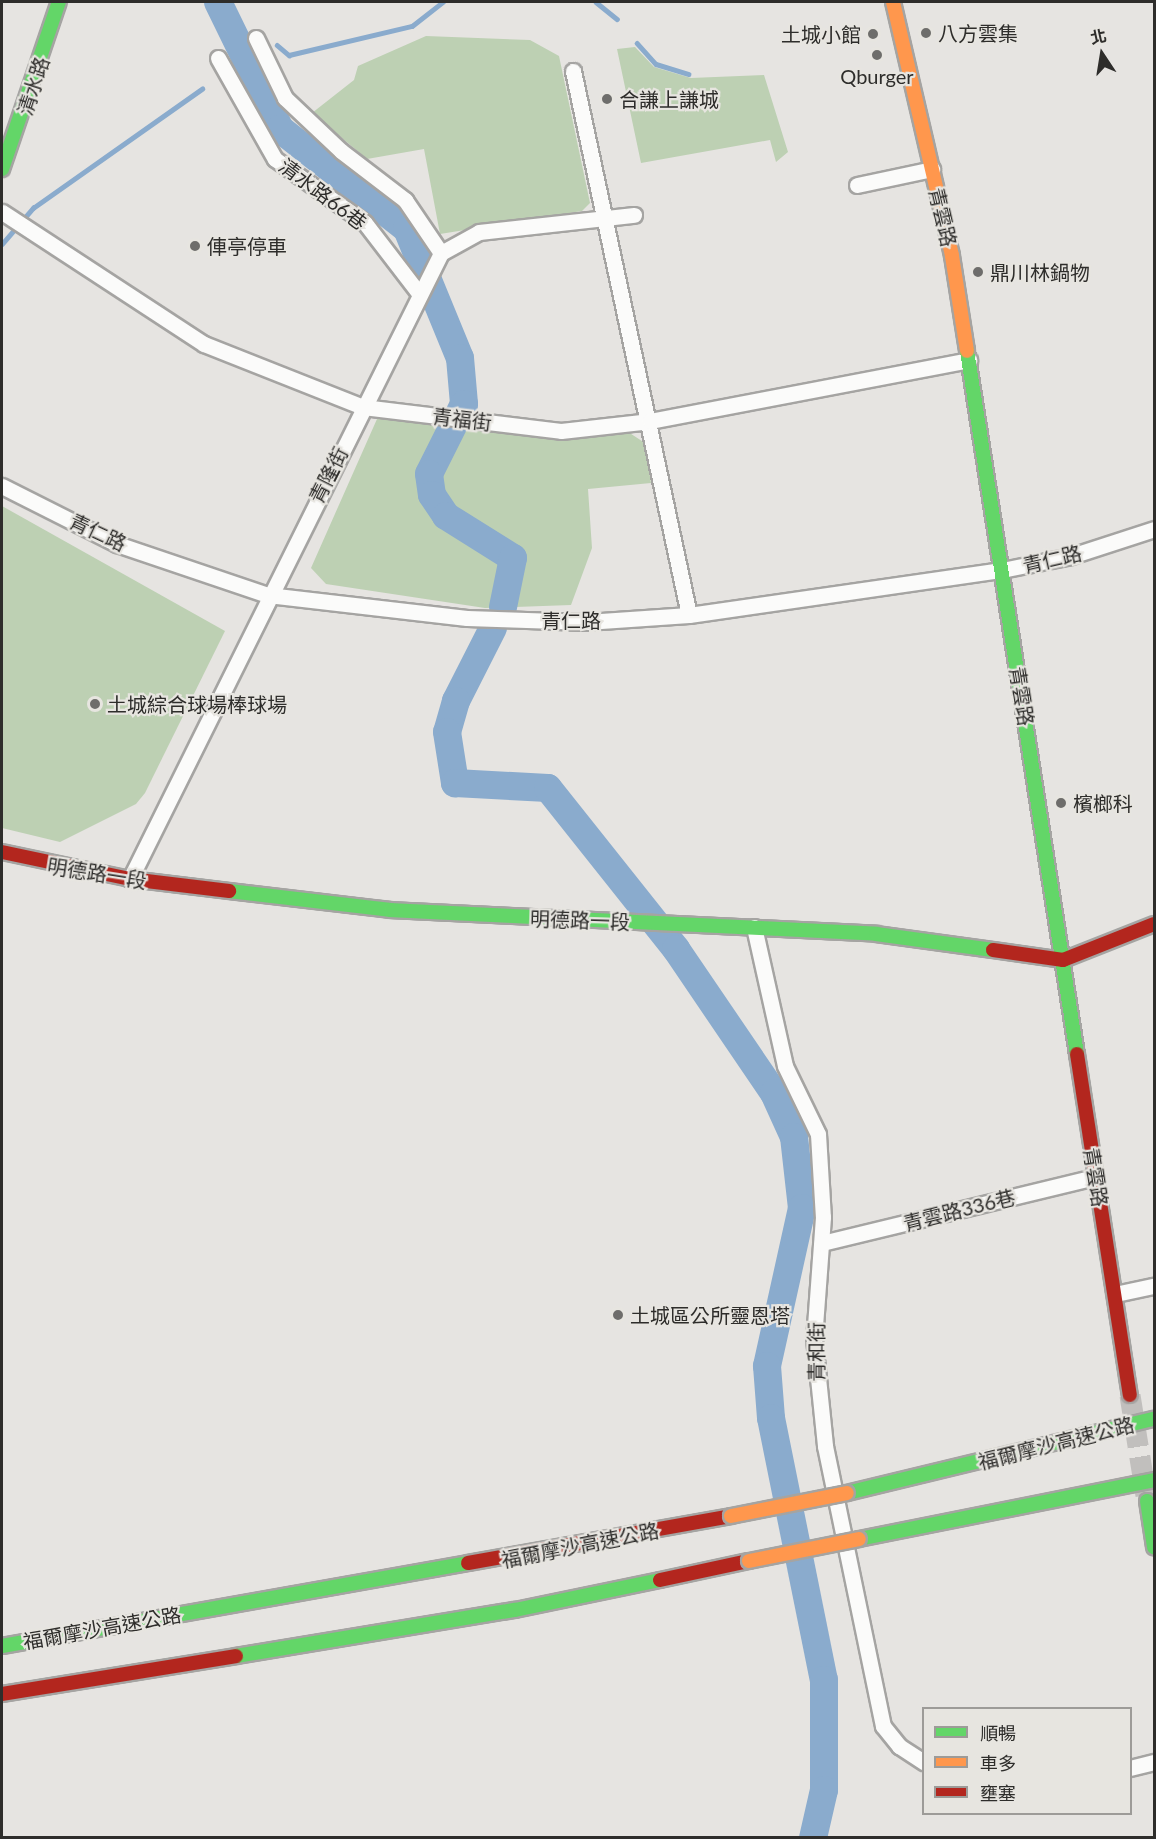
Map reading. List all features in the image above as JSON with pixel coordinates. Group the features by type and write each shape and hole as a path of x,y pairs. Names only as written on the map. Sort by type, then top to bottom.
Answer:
{"main road":[{"name":"清水路","path":"2,169 59,2"},
{"name":"青雲路","path":"893,2 932,170 969,360 1130,1395"},
{"name":"明德路一段","path":"2,852 130,879 391,910 876,934 1063,960 1155,924"},
{"name":"福爾摩沙高速公路","path":"2,1646 731,1516 848,1493 1155,1419"},
{"path":"2,1694 515,1610 1155,1480"},
{"path":"1147,1501 1155,1547"}],"street":[{"path":"256,38 285,98 340,151 405,200 441,254 479,232 634,215"},
{"name":"清水路66巷","path":"218,58 275,159 365,224 419,291"},
{"path":"573,71 650,421 689,615"},
{"path":"857,185 932,170"},
{"name":"青福街","path":"2,212 204,344 363,407 561,431 650,421 969,360"},
{"name":"青隆街","path":"130,879 419,291 441,254"},
{"name":"青仁路","path":"2,486 117,544 268,595 467,618 586,622 689,615 1002,570 1071,556 1155,529"},
{"name":"青和街","path":"754,927 785,1066 818,1134 822,1243 814,1339 825,1446 883,1726 899,1746 922,1761"},
{"name":"青雲路336巷","path":"822,1243 1095,1177"},
{"path":"1115,1293 1155,1286"},
{"path":"1132,1768 1155,1762"}],"green space":[{"path":"426,36 530,40 559,56 590,203 582,211 440,234 424,149 367,159 312,113 354,80 358,66"},
{"path":"635,47 654,67 691,78 764,75 788,152 776,162 770,140 641,163 617,49"},
{"path":"387,417 625,430 645,443 651,483 588,489 592,548 571,605 485,608 326,584 311,568 377,419"},
{"name":"土城綜合球場棒球場","path":"2,506 225,631 145,793 136,804 60,842 2,828"}],"waterway":[{"path":"218,2 280,129 407,229 460,358 464,404 429,474 432,495 446,516 513,558 503,607"},
{"path":"277,45 289,55 412,26 443,2"},
{"path":"596,2 617,19"},
{"path":"637,43 656,64 688,74"},
{"path":"2,244 33,208 202,89"},
{"path":"493,628 456,701 447,732 455,783 548,788 676,949 774,1093 794,1137 802,1208 767,1366 771,1418 824,1680 824,1790 813,1838"}],"tunnel":[{"path":"1130,1395 1146,1495"}],"traffic: fast":[{"path":"2,169 59,2"},
{"path":"967,351 1077,1054"},
{"path":"229,891 391,910 876,934 993,950"},
{"path":"847,1493 1154,1419"},
{"path":"859,1539 1154,1480"},
{"path":"1147,1501 1154,1547"},
{"path":"2,1646 468,1563"},
{"path":"236,1656 515,1610 660,1580"}],"traffic: slow":[{"path":"893,2 952,256 967,351"},
{"path":"731,1516 847,1493"},
{"path":"749,1561 859,1539"}],"traffic: jam":[{"path":"2,852 130,879 229,891"},
{"path":"993,950 1063,960 1154,924"},
{"path":"1077,1054 1130,1395"},
{"path":"468,1563 731,1516"},
{"path":"660,1580 749,1561"},
{"path":"2,1694 236,1656"}],"place":[{"name":"八方雲集","path":"926,33"},
{"name":"土城小館","path":"873,34"},
{"name":"Qburger","path":"877,55"},
{"name":"合謙上謙城","path":"607,99"},
{"name":"俥亭停車","path":"195,246"},
{"name":"鼎川林鍋物","path":"978,272"},
{"name":"土城綜合球場棒球場","path":"95,704"},
{"name":"檳榔科","path":"1061,803"},
{"name":"土城區公所靈恩塔","path":"618,1315"}]}
